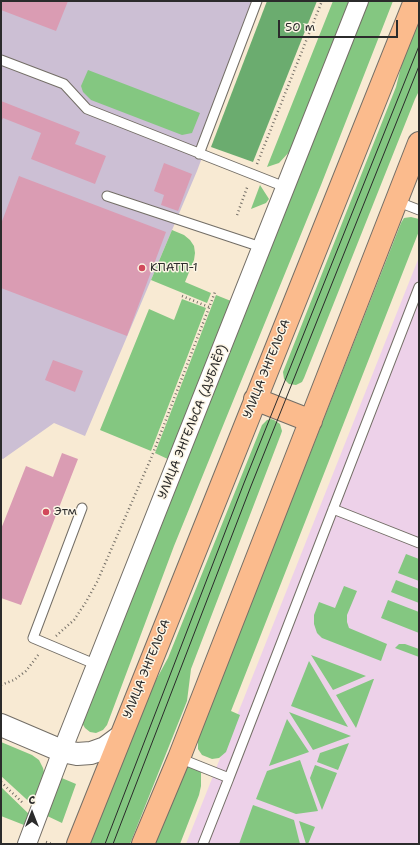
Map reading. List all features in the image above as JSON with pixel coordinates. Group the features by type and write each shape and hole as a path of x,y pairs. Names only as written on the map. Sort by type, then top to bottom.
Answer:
{"main road":[{"name":"УЛИЦА ЭНГЕЛЬСА","path":"78,844 255,398 415,1"},
{"path":"143,844 179,758 419,143"},
{"path":"255,398 311,421"}],"street":[{"name":"УЛИЦА ЭНГЕЛЬСА (ДУБЛЁР)","path":"27,844 62,751 359,1"},
{"path":"1,725 62,751 77,754 91,753 105,748 120,737"}],"lane":[{"path":"199,154 257,1"},
{"path":"1,60 64,84 88,109 285,187"},
{"path":"107,196 261,247"},
{"path":"396,201 419,210"},
{"path":"203,844 419,287"},
{"path":"82,508 32,638 97,665"},
{"path":"333,510 419,543"},
{"path":"179,758 229,778"}],"path":[{"path":"237,215 322,1"},
{"path":"1,685 14,680 26,671 47,644 74,620 98,582 152,456 215,292"},
{"path":"182,296 209,307"},
{"path":"1,782 37,817"}],"shaded area":[{"path":"1,1 261,1 197,171 85,436 54,423 3,459 1,458"},
{"path":"419,257 419,844 186,844"}],"green space":[{"path":"267,1 317,1 253,162 211,147"},
{"path":"333,1 350,1 291,150 279,163 267,167"},
{"path":"363,1 393,1 321,185 174,546 107,725 103,730 96,733 90,732 82,723"},
{"path":"419,16 419,91 304,378 302,382 296,385 289,384 284,379 283,372 396,87 404,55"},
{"path":"88,70 200,113 192,133 182,135 91,100 83,92 81,86"},
{"path":"260,185 269,199 266,203 251,209"},
{"path":"411,217 419,219 419,231 231,711 240,715 226,752 219,758 212,759 202,755 198,749 198,738 401,223 404,218"},
{"path":"172,230 184,235 194,246 194,260 185,282 211,293 207,303 151,280"},
{"path":"216,295 236,303 174,462 155,453"},
{"path":"182,299 206,308 151,451 100,430 149,309 174,320"},
{"path":"271,419 280,424 282,431 191,669 187,701 130,844 89,844 150,691 168,658 262,425 267,420"},
{"path":"406,554 419,559 419,581 398,573"},
{"path":"396,580 419,589 419,603 391,592"},
{"path":"344,586 357,591 347,615 349,628 387,644 381,661 322,638 317,633 314,624 314,615 319,602 335,608"},
{"path":"388,600 419,612 419,633 381,618"},
{"path":"399,644 405,644 419,649 419,657 395,648"},
{"path":"311,655 366,676 333,690"},
{"path":"309,661 348,727 291,706"},
{"path":"374,679 356,728 336,695"},
{"path":"289,712 351,736 313,750"},
{"path":"287,719 309,752 269,766"},
{"path":"1,742 32,755 39,760 45,776 36,808 1,776"},
{"path":"349,743 338,770 317,762 320,753"},
{"path":"300,760 318,811 296,814 256,799 267,771"},
{"path":"190,765 199,768 201,772 201,786 180,844 155,844 185,768"},
{"path":"315,765 337,773 322,810 310,778"},
{"path":"57,776 76,784 62,823 43,814"},
{"path":"1,787 32,817 24,825 1,816"},
{"path":"253,805 294,820 300,844 239,844"},
{"path":"299,821 315,827 308,844 306,844"}],"building":[{"path":"1,1 68,1 56,31 1,10"},
{"path":"1,101 80,132 75,144 106,156 95,184 31,159 41,133 3,118 1,122"},
{"path":"164,163 192,174 178,211 161,205 164,195 154,191"},
{"path":"19,176 166,232 127,336 1,288 1,224"},
{"path":"53,360 83,371 75,392 45,380"},
{"path":"62,453 78,459 21,605 1,598 1,529 26,466 53,477"}],"tram line":[{"path":"105,844 244,483 419,46"},
{"path":"113,844 251,486 419,66"}],"place":[{"name":"КПАТП-1","path":"142,268"},
{"name":"Этм","path":"46,512"}]}
